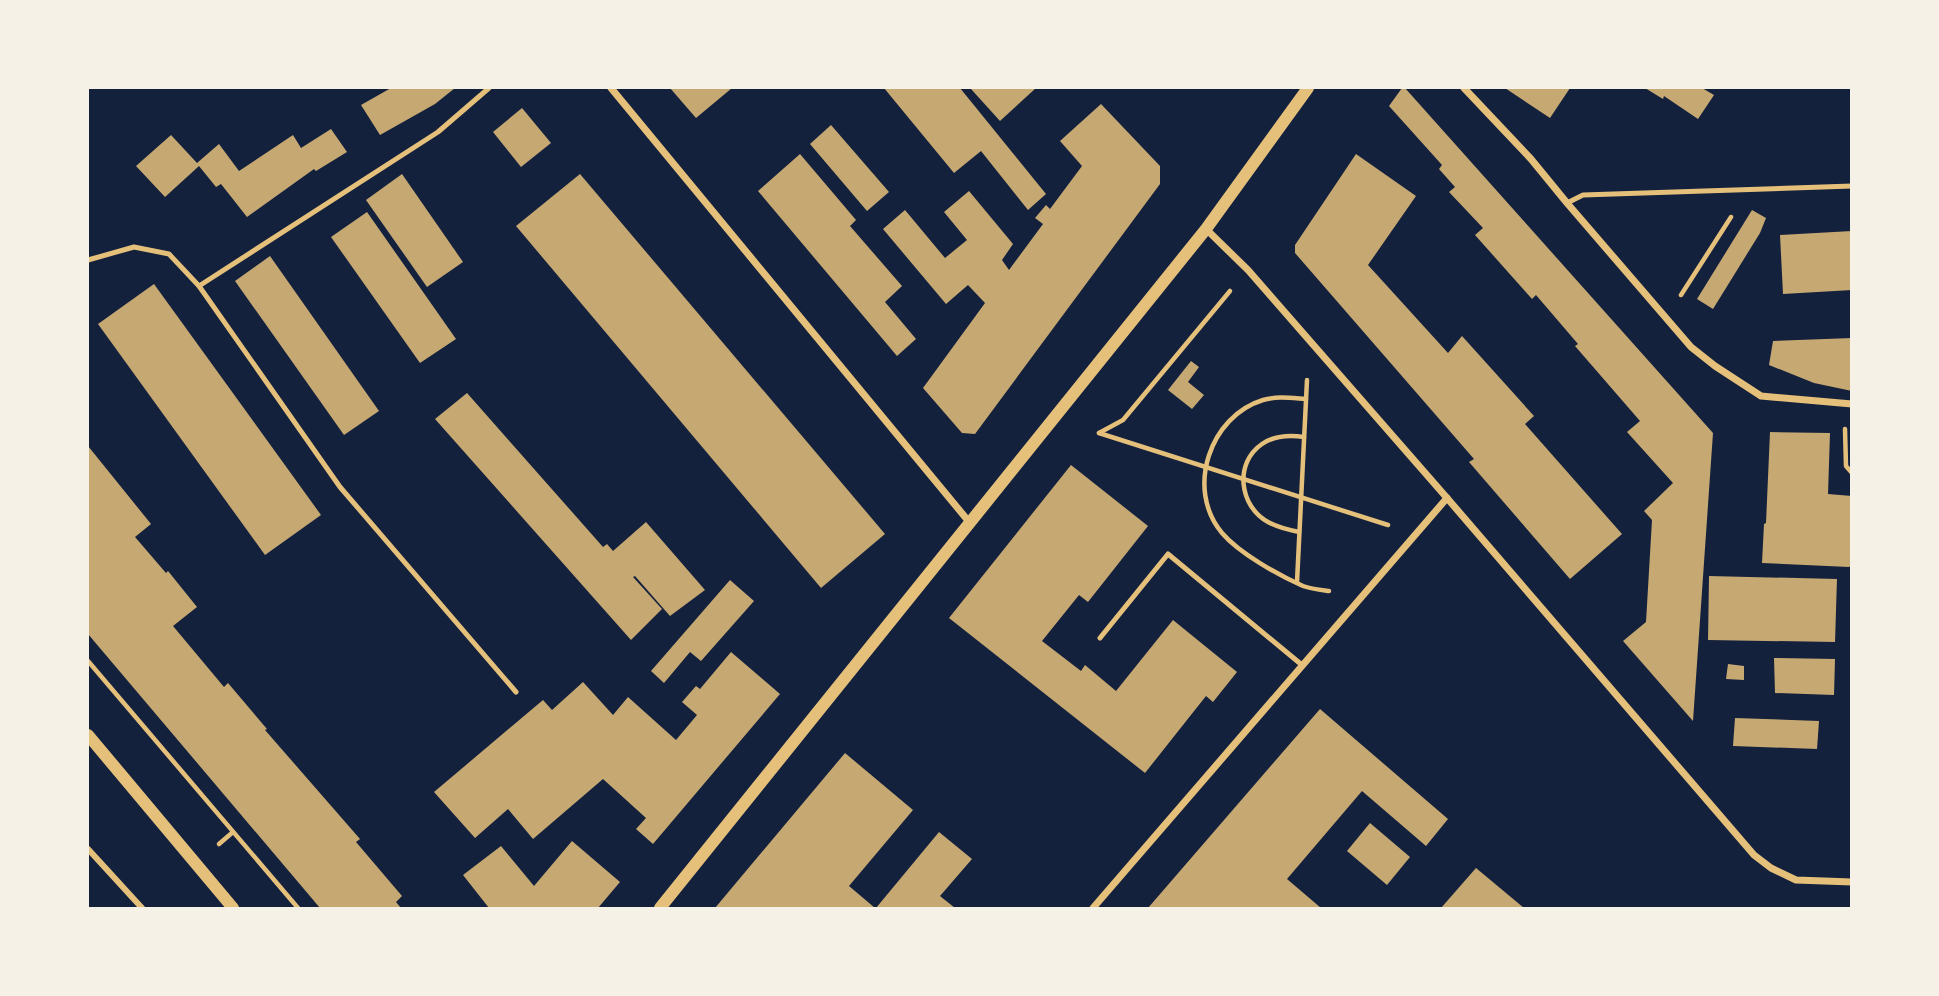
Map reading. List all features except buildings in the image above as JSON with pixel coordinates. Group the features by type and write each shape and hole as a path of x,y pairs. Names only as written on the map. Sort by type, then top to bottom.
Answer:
{"street":[{"path":"611,88 971,524"},
{"path":"660,908 1206,229 1308,88"},
{"path":"1464,88 1531,159 1691,347 1762,396 1848,404"},
{"path":"1206,229 1248,270 1754,855 1771,868 1796,880 1852,882"},
{"path":"1093,908 1447,498"},
{"path":"88,735 233,908"},
{"path":"88,849 142,908"}],"lane":[{"path":"200,286 438,132 489,88"},
{"path":"1567,203 1583,195 1852,186"},
{"path":"88,260 134,247 169,254 200,286 340,487 516,692"},
{"path":"1100,638 1168,554 1302,665"}],"path":[{"path":"1666,318 1749,190"},
{"path":"1238,301 1230,291 1124,420 1099,433 1390,526"},
{"path":"1297,582 1307,379 1316,389"},
{"path":"1306,399 1277,397 1245,408 1233,417 1215,440 1205,467 1204,482 1209,509 1221,531 1244,554 1305,586 1334,592"},
{"path":"1848,404 1849,466 1852,472"},
{"path":"1299,532 1266,522 1255,512 1245,496 1243,479 1246,463 1264,442 1289,435 1304,437"},
{"path":"1382,536 1397,517"},
{"path":"88,661 298,908"},
{"path":"218,845 233,832"}]}
